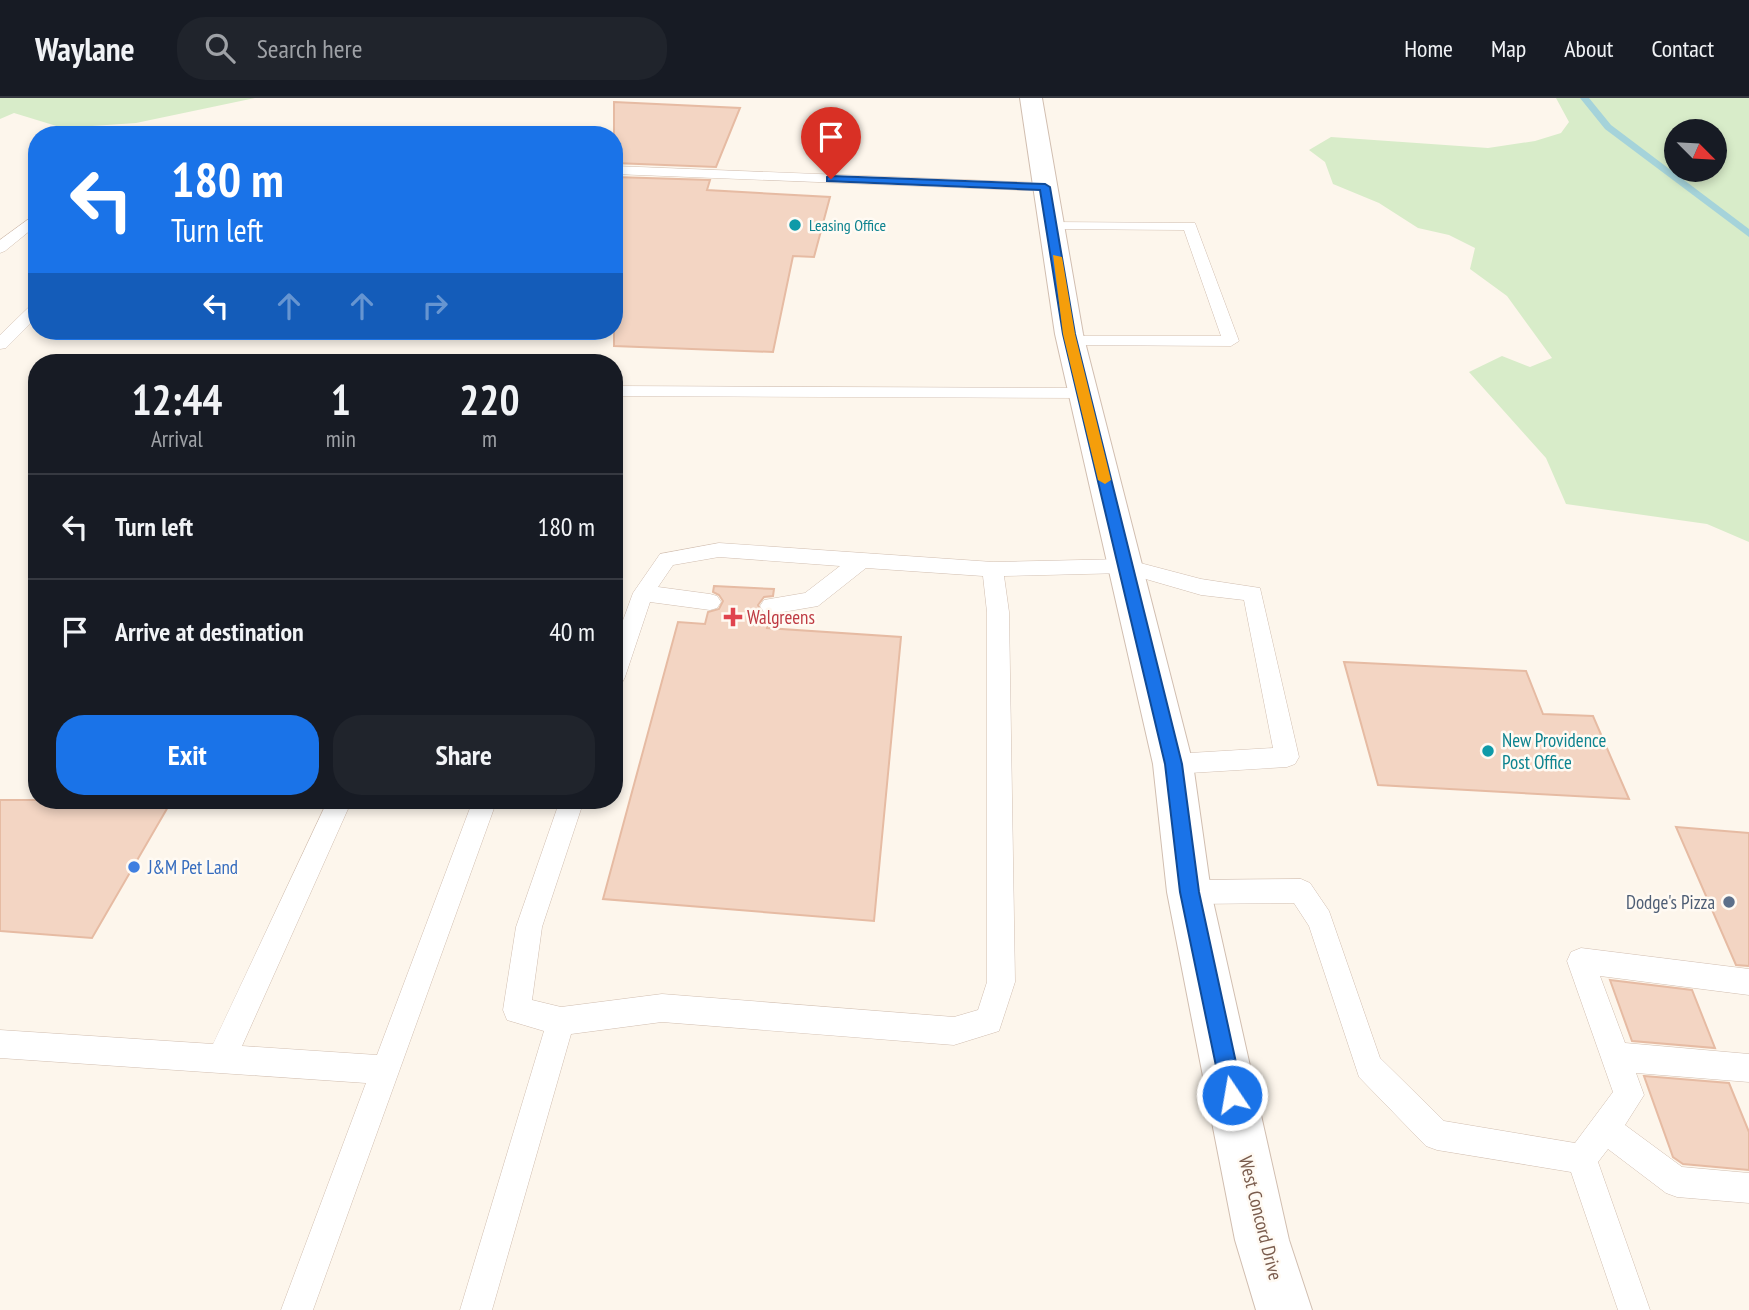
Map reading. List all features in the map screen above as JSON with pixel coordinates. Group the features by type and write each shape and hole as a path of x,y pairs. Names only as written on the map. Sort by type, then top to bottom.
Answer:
{"street":[{"name":"West Concord Drive","path":"1031,98 1070,341 1173,764 1189,892 1262,1240 1284,1310"}],"lane":[{"path":"623,170 1045,187"},
{"path":"0,248 28,225"},
{"path":"1051,226 1190,226 1231,341 1070,341"},
{"path":"0,344 28,317"},
{"path":"623,396 1084,393"},
{"path":"623,651 643,593 667,559 719,550 993,569 1125,566 1201,587 1253,593 1287,757 1173,764"},
{"path":"771,606 811,600 863,559"},
{"path":"569,809 529,927 517,1010 561,1021 662,1008 954,1031 989,1021 1001,982 998,612 993,569"},
{"path":"643,593 710,602"},
{"path":"221,1059 336,809"},
{"path":"297,1310 482,809"},
{"path":"1189,892 1301,891 1320,920 1369,1067 1437,1135 1582,1159"},
{"path":"1582,1159 1629,1095 1581,961 1749,982"},
{"path":"476,1310 561,1021"},
{"path":"0,1044 385,1070"},
{"path":"1615,1057 1749,1068"},
{"path":"1604,1128 1677,1182 1749,1188"},
{"path":"1582,1159 1634,1310"}],"green space":[{"path":"0,98 255,98 136,123 56,126 14,113 0,119"},
{"path":"1556,98 1749,98 1749,542 1707,524 1566,504 1546,458 1469,372 1502,356 1530,367 1552,358 1507,296 1470,269 1475,248 1449,235 1418,228 1379,203 1333,184 1325,162 1309,150 1331,137 1488,148 1535,141 1561,133 1569,122"}],"building":[{"path":"614,102 740,108 716,167 623,163 623,126 614,126"},
{"path":"623,177 710,180 707,190 830,197 814,257 793,256 773,352 614,346 614,340 623,340"},
{"name":"Walgreens","path":"714,586 774,589 773,596 764,597 758,605 762,613 769,616 767,628 901,637 874,921 603,899 678,622 705,624 708,612 719,609 723,601 713,592"},
{"name":"New Providence Post Office","path":"1344,662 1526,671 1543,714 1593,716 1629,799 1378,785"},
{"path":"0,800 28,800 28,809 167,809 92,938 0,931"},
{"name":"Dodge's Pizza","path":"1676,827 1749,833 1749,966 1736,965"},
{"path":"1610,980 1692,990 1715,1048 1632,1041"},
{"path":"1644,1076 1729,1083 1749,1132 1749,1170 1683,1164 1673,1157"}],"waterway":[{"path":"1584,98 1608,127 1749,234"}],"slow traffic":[{"path":"1056,257 1069,334 1105,480"}],"place":[{"name":"Leasing Office","path":"795,225"},
{"name":"Walgreens","path":"733,617"},
{"name":"New Providence Post Office","path":"1488,751"},
{"name":"J&M Pet Land","path":"134,867"},
{"name":"Dodge's Pizza","path":"1729,902"}],"route":[{"path":"831,179 1045,187 1069,334 1173,764 1189,892 1232,1095"}]}
